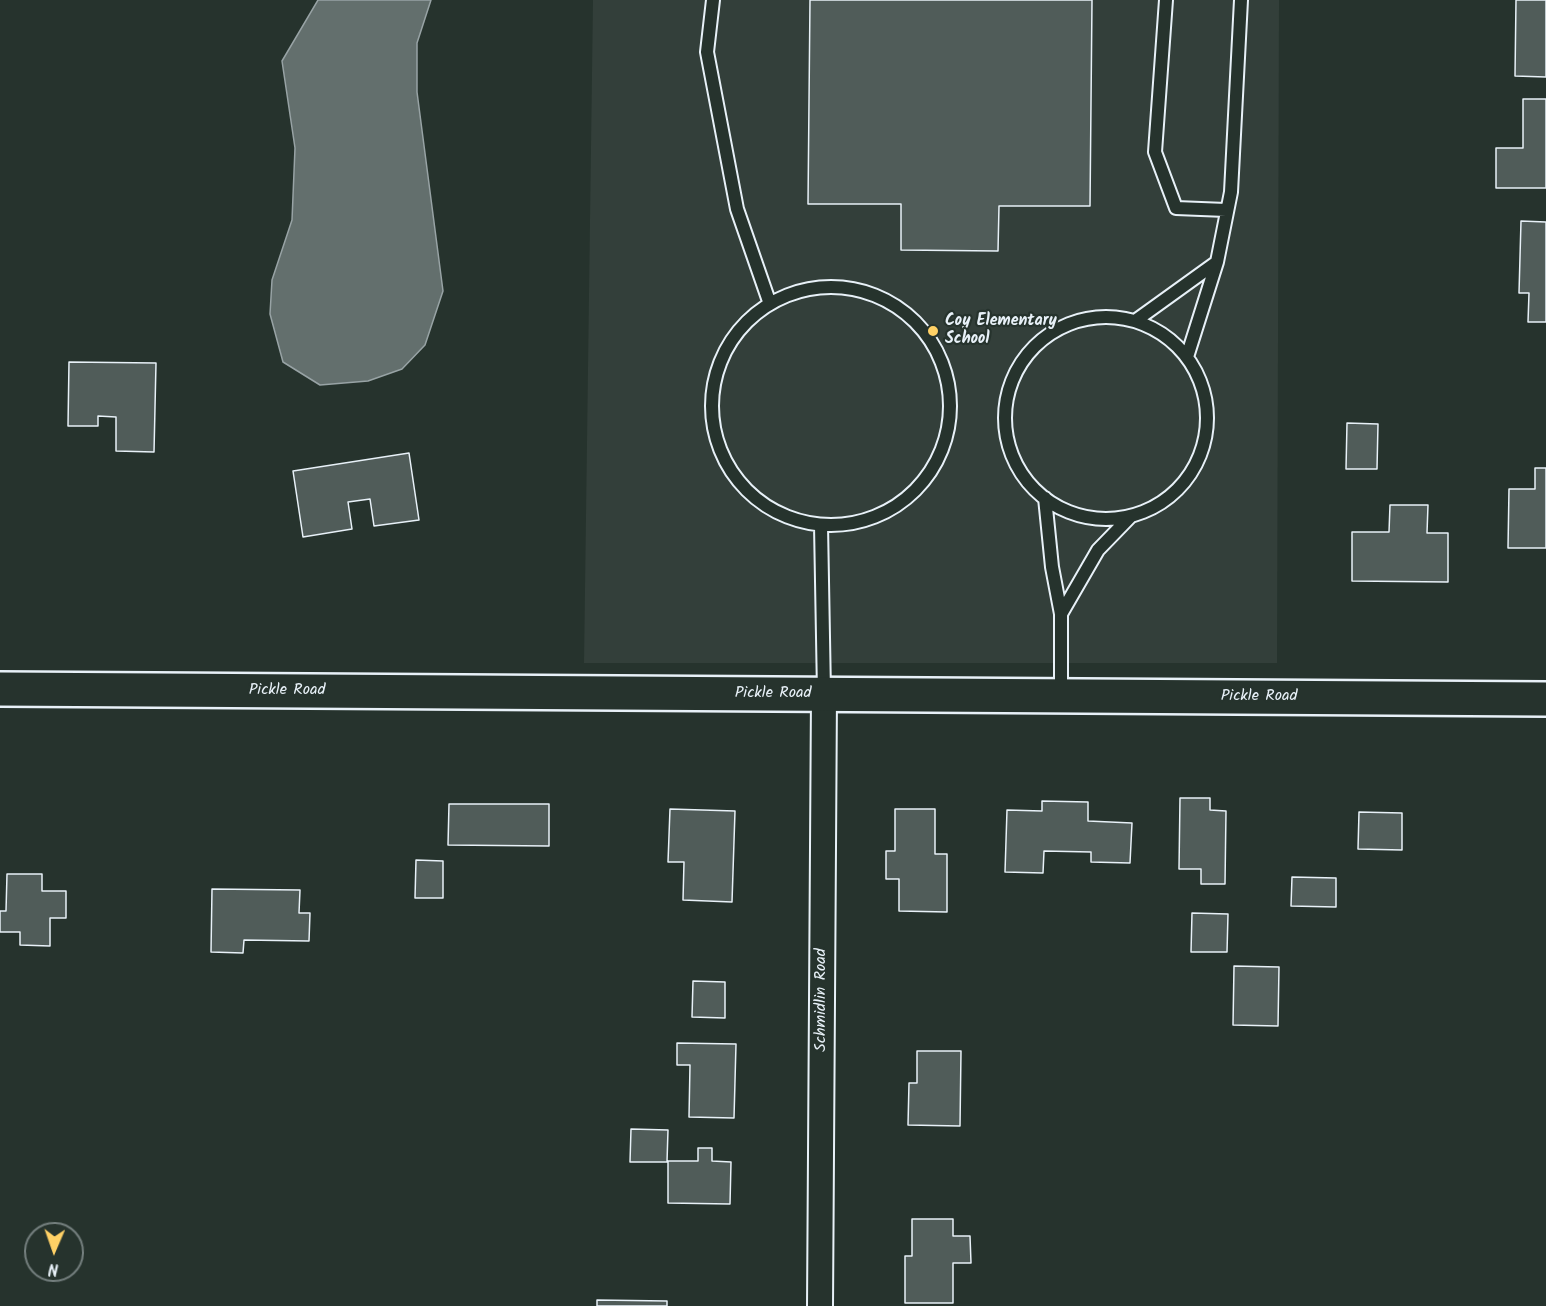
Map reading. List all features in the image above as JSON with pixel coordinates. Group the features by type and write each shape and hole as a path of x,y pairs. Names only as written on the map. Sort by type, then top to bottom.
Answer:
{"street":[{"name":"Pickle Road","path":"0,689 1546,699"},
{"name":"Schmidlin Road","path":"820,1306 824,694"}],"lane":[{"path":"713,0 707,52 736,209 770,304"},
{"path":"1166,0 1155,152 1176,208 1226,210"},
{"path":"1187,357 1217,262 1231,192 1241,0"},
{"path":"1135,321 1217,262"},
{"path":"819,286 858,289 895,304 924,330 943,364 951,403 945,442 927,477 898,505 861,521 821,525 782,516 749,494 724,462 712,425 712,386 725,349 749,318 781,296 819,286"},
{"path":"1103,317 1135,321 1165,335 1187,357 1203,386 1208,418 1203,450 1188,479 1165,501 1131,516 1101,520 1067,512 1038,494 1016,466 1005,433 1006,399 1019,366 1041,340 1071,323 1103,317"},
{"path":"1045,498 1052,567 1061,614 1061,696"},
{"path":"1061,614 1098,550 1131,516"},
{"path":"821,525 824,694"}],"shaded area":[{"path":"318,0 431,0 417,43 417,92 443,291 425,345 402,369 368,381 320,385 283,362 270,314 272,280 292,220 295,148 282,61"},
{"name":"Coy Elementary School","path":"593,0 1279,0 1277,663 584,663"}],"building":[{"path":"810,0 1092,0 1090,206 999,206 998,251 901,250 901,204 808,204"},
{"path":"1516,0 1546,0 1546,77 1515,76"},
{"path":"1523,99 1546,99 1546,188 1496,188 1496,148 1523,148"},
{"path":"1521,221 1546,222 1546,322 1528,322 1529,293 1519,293"},
{"path":"69,362 156,363 154,452 116,451 116,417 98,416 98,426 68,426"},
{"path":"1347,423 1378,424 1377,469 1346,469"},
{"path":"409,453 419,520 374,526 370,499 348,502 352,529 303,537 293,471"},
{"path":"1535,468 1546,468 1546,548 1508,548 1509,489 1535,489"},
{"path":"1390,505 1428,505 1427,533 1448,533 1448,582 1352,581 1352,532 1389,532"},
{"path":"1180,798 1210,798 1210,810 1226,811 1225,884 1201,884 1201,869 1179,869"},
{"path":"1042,801 1088,802 1088,821 1132,823 1130,863 1091,862 1091,852 1044,851 1043,873 1005,872 1007,810 1042,811"},
{"path":"449,804 549,804 549,846 448,845"},
{"path":"670,809 735,811 732,902 683,900 684,862 668,862"},
{"path":"895,809 935,809 935,854 947,854 947,912 899,911 899,879 886,879 886,851 895,851"},
{"path":"1359,812 1402,813 1402,850 1358,849"},
{"path":"416,860 443,861 443,898 415,898"},
{"path":"7,874 42,874 42,891 66,891 66,918 50,918 50,946 20,945 20,932 0,932 0,911 6,911"},
{"path":"1292,877 1336,878 1336,907 1291,906"},
{"path":"212,889 300,890 299,913 310,913 309,941 244,940 243,953 211,952"},
{"path":"1192,913 1228,914 1227,952 1191,952"},
{"path":"1234,966 1279,967 1278,1026 1233,1025"},
{"path":"693,981 725,982 725,1018 692,1017"},
{"path":"677,1043 736,1044 734,1118 689,1117 690,1065 677,1065"},
{"path":"917,1051 961,1051 960,1126 908,1125 909,1083 917,1083"},
{"path":"631,1129 668,1130 667,1162 630,1162"},
{"path":"698,1148 712,1148 712,1161 731,1162 730,1204 668,1203 668,1161 698,1161"},
{"path":"912,1219 953,1219 953,1236 970,1236 971,1263 953,1263 953,1303 905,1303 905,1256 912,1256"},
{"path":"597,1300 667,1301 667,1306 597,1306"}],"place":[{"name":"Coy Elementary School","path":"933,331"}]}
